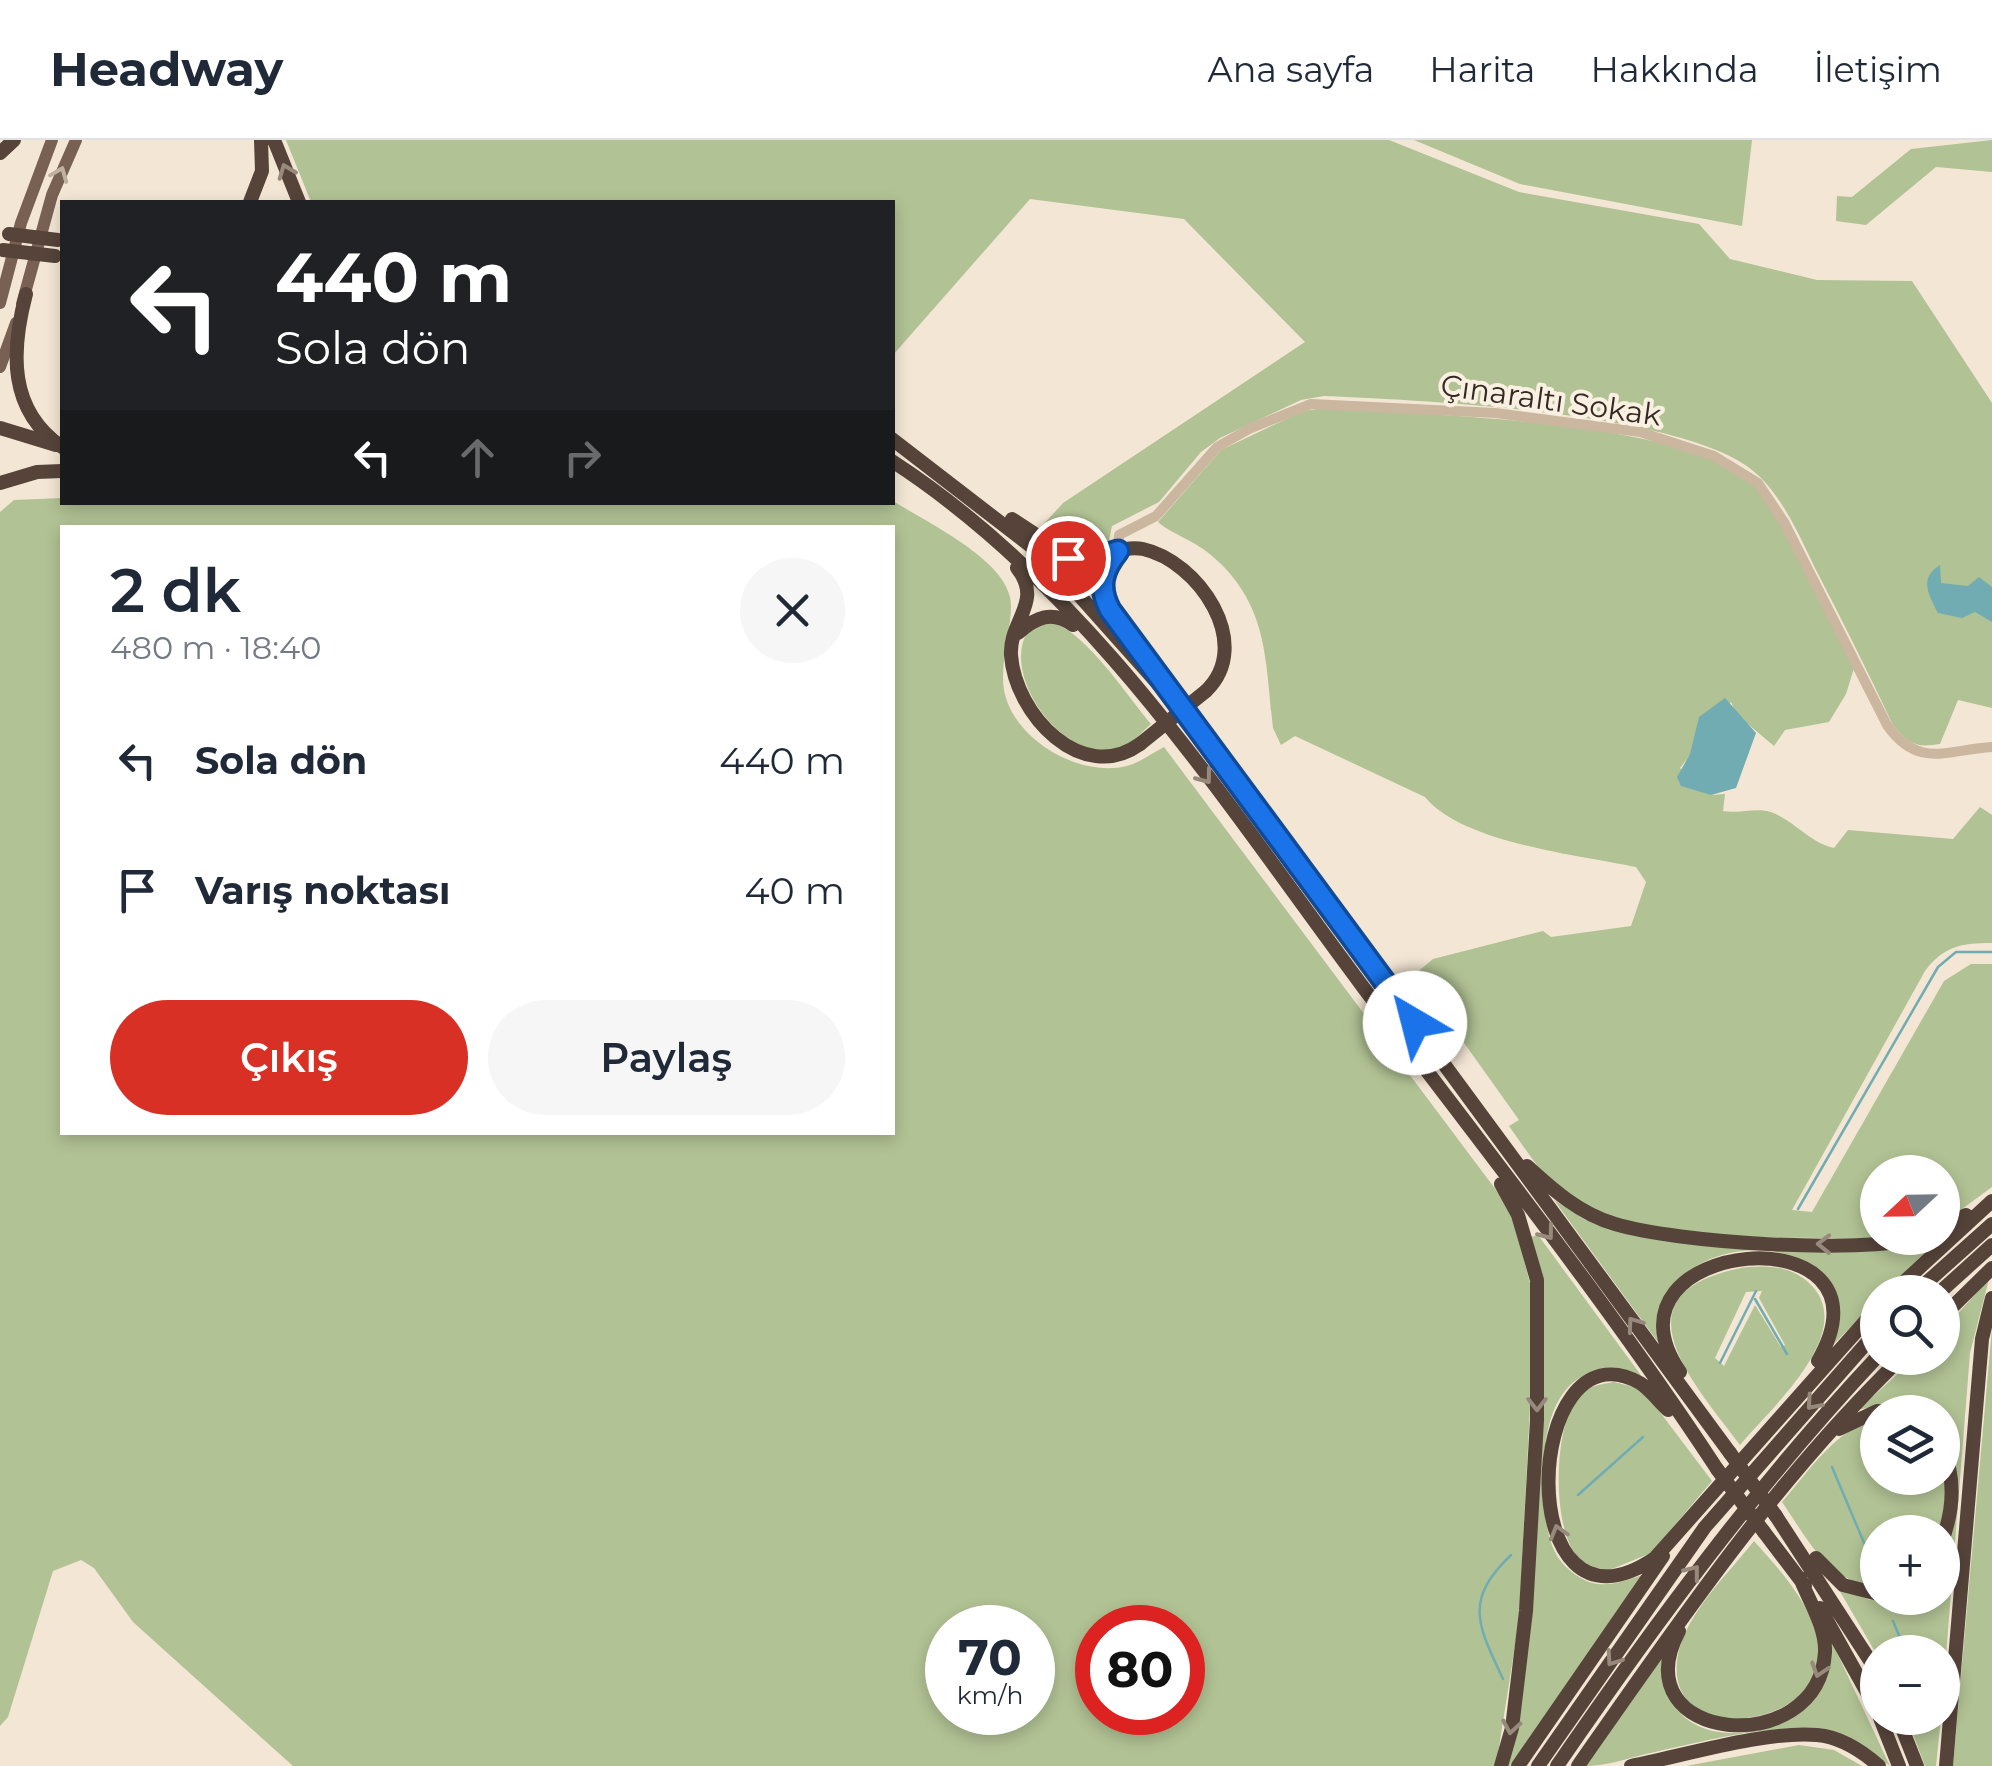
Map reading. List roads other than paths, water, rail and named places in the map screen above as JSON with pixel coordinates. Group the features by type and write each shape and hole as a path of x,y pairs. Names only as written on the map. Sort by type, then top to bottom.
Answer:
{"highway":[{"path":"0,153 14,140"},
{"path":"251,200 262,171 260,140"},
{"path":"274,140 298,200"},
{"path":"4,233 60,240"},
{"path":"2,250 59,257"},
{"path":"26,294 14,368 32,416 60,445"},
{"path":"0,428 60,446"},
{"path":"895,441 1068,558 1084,562 1141,548 1185,572 1210,602 1223,633 1225,658 1220,675 1206,691 1124,754 1097,758 1078,753 1052,734 1030,709 1016,680 1010,652 1027,609 1028,587 988,532"},
{"path":"908,449 1045,558 1193,723"},
{"path":"895,463 988,532 1126,676 1459,1115 1800,1578 1840,1638 1860,1677"},
{"path":"0,468 60,472"},
{"path":"0,484 37,472"},
{"path":"1118,551 1103,575 1105,600 1776,1516 1860,1645"},
{"path":"1014,637 1037,619 1058,616 1126,676"},
{"path":"1459,1115 1518,1215 1537,1280 1538,1420 1526,1612 1512,1728 1501,1766"},
{"path":"1506,1148 1566,1200 1616,1225 1738,1240 1860,1244"},
{"path":"1960,1218 1992,1199"},
{"path":"1910,1275 1992,1199"},
{"path":"1935,1275 1992,1224"},
{"path":"1959,1275 1992,1245"},
{"path":"1712,1430 1673,1362 1664,1332 1675,1294 1707,1268 1736,1259 1769,1257 1787,1259 1814,1274 1829,1298 1832,1331 1806,1383"},
{"path":"1960,1299 1992,1268"},
{"path":"1946,1766 1979,1376 1992,1298"},
{"path":"1518,1766 1684,1527 1806,1383 1860,1326"},
{"path":"1538,1766 1705,1526 1860,1350"},
{"path":"1684,1527 1637,1570 1615,1577 1593,1576 1575,1566 1561,1546 1554,1516 1552,1446 1564,1403 1580,1384 1608,1375 1641,1384 1698,1439"},
{"path":"1557,1766 1680,1588 1778,1464 1860,1375"},
{"path":"1578,1766 1698,1595 1819,1445 1885,1375"},
{"path":"1819,1445 1860,1418"},
{"path":"1776,1516 1830,1575 1843,1585 1860,1589"},
{"path":"1698,1595 1674,1642 1672,1684 1681,1703 1710,1725 1750,1726 1796,1706 1822,1671 1826,1647 1800,1578"},
{"path":"1632,1766 1783,1736 1818,1734 1848,1744 1879,1766"},
{"path":"1887,1735 1899,1766"},
{"path":"1905,1735 1917,1766"}],"main road":[{"path":"0,303 32,186 52,140"},
{"path":"0,368 26,294 52,195 76,140"}],"street":[{"name":"Çınaraltı Sokak","path":"1118,551 1119,535 1156,516 1217,447 1251,428 1311,404 1495,414 1640,432 1714,456 1758,483 1784,522 1888,725 1903,745 1923,755 1992,747"}],"water":[{"path":"1940,565 1941,583 1968,586 1979,577 1992,587 1992,622 1975,612 1962,618 1938,613 1928,581"},
{"path":"1725,698 1756,733 1736,788 1711,795 1681,786 1677,777 1690,754 1699,717"}],"waterway":[{"path":"1798,1209 1938,967 1956,952 1992,952"},
{"path":"1720,1363 1756,1291"},
{"path":"1755,1299 1787,1354"},
{"path":"1578,1495 1643,1437"},
{"path":"1832,1467 1860,1533"},
{"path":"1503,1679 1487,1643 1480,1614 1486,1586 1511,1555"},
{"path":"1893,1621 1899,1635"}]}
